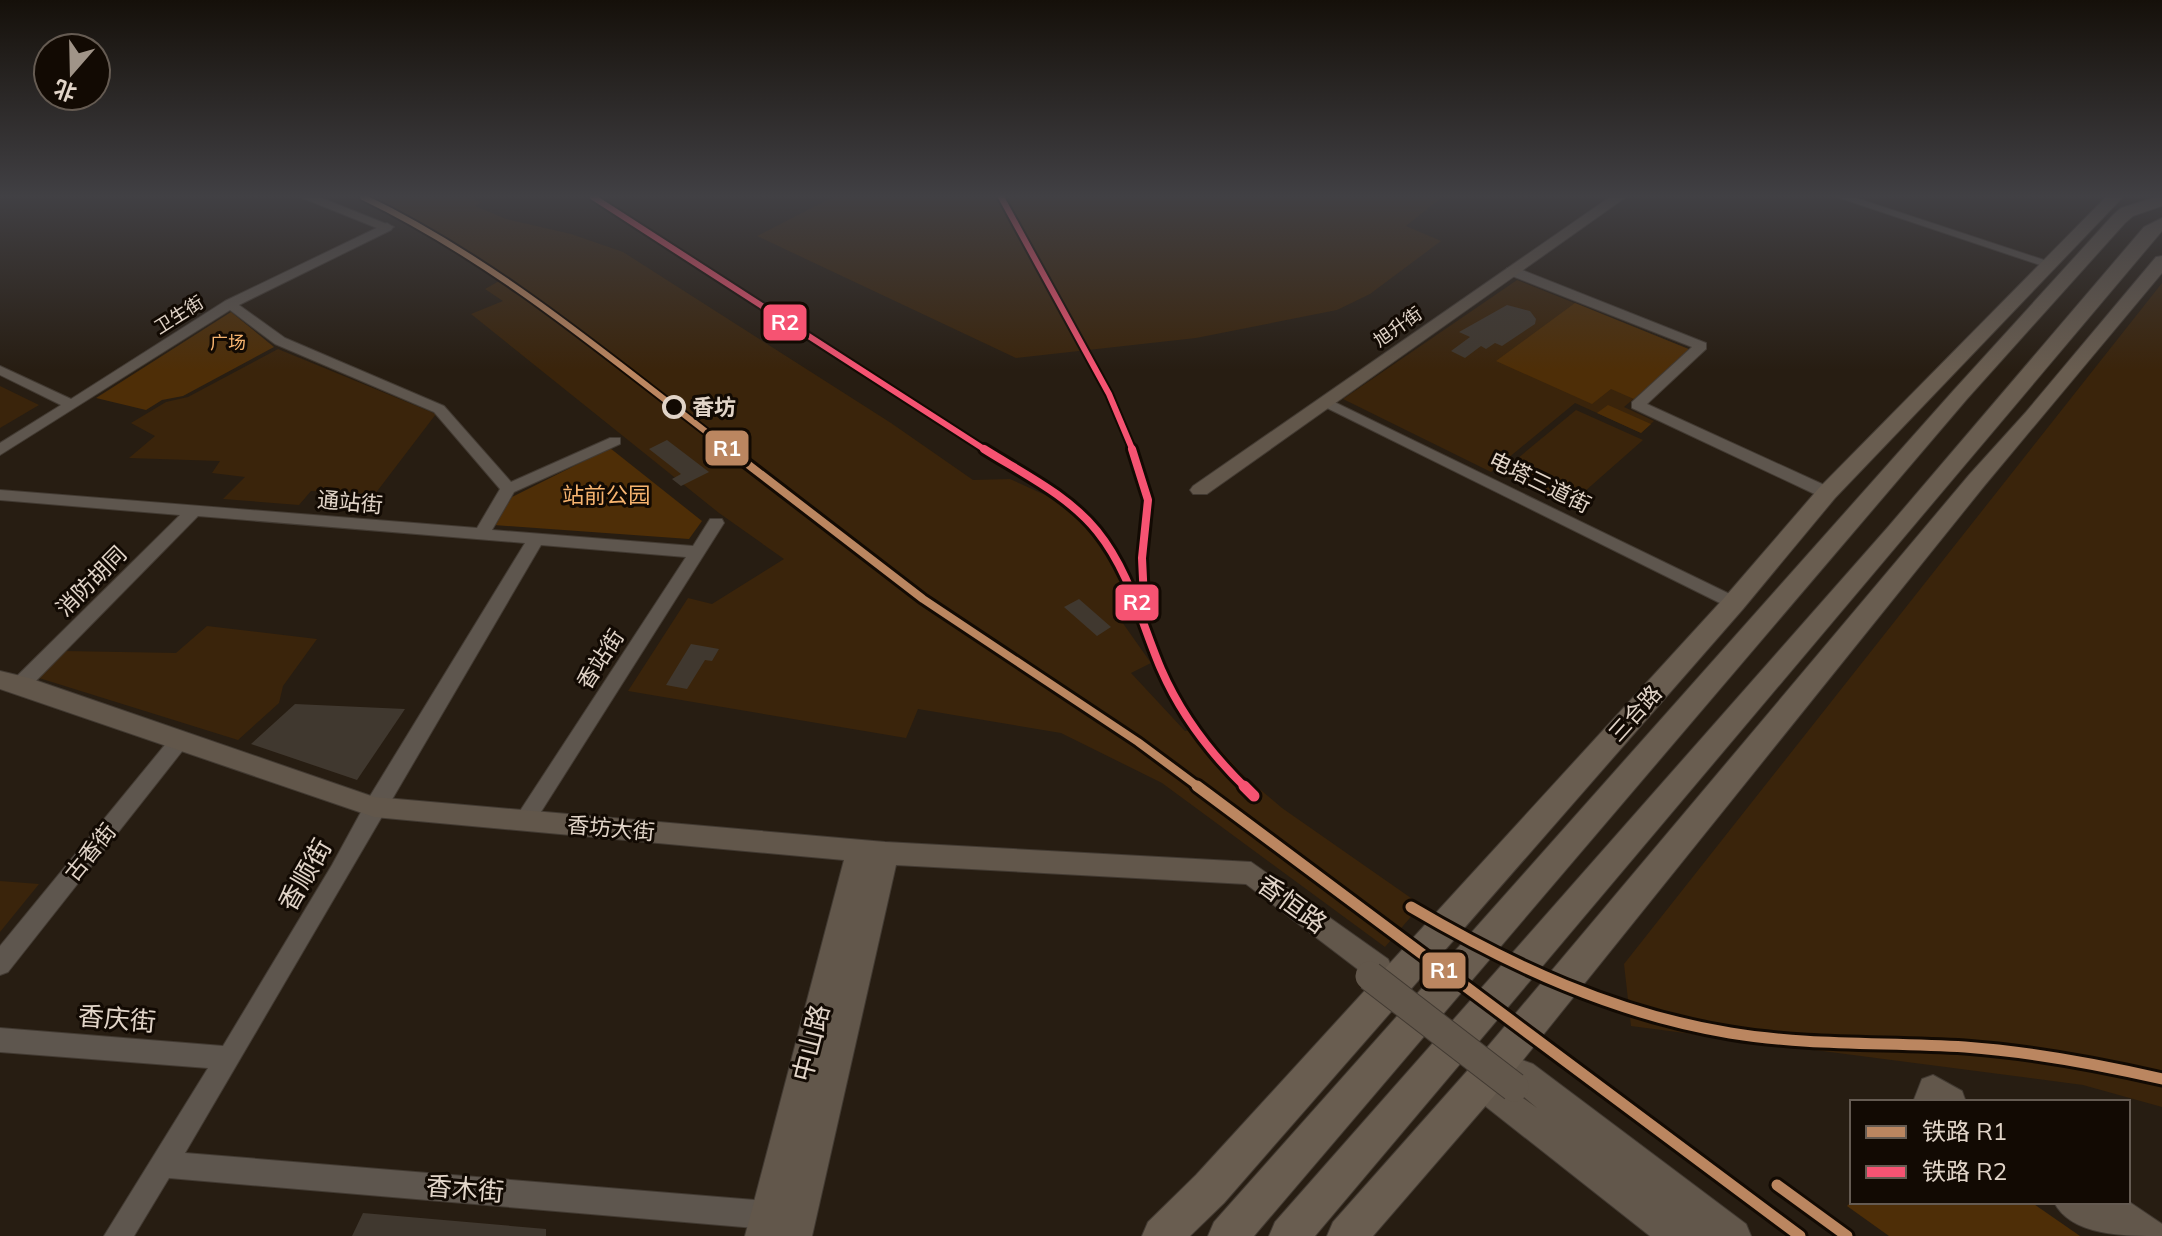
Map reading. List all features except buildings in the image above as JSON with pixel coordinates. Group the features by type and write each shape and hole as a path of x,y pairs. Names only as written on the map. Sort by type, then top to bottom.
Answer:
{"highway":[{"name":"三合路","path":"1162,1236 1210,1189 1734,603 1827,493 2056,255"},
{"name":"三合路","path":"1235,1229 1960,395 2087,255"},
{"path":"1289,1236 1897,533 2130,255"},
{"path":"1347,1236 1481,1083 1977,480 2034,417 2162,261"},
{"path":"1960,395 1982,330"},
{"path":"1897,533 1977,480"}],"main road":[{"name":"旭升街","path":"1200,490 1536,255"},
{"name":"香坊大街","path":"10,682 374,807 872,852 1242,874"},
{"name":"中山路","path":"765,1226 872,852"},
{"name":"中山路","path":"795,1236 872,852"},
{"name":"香恒路","path":"1242,874 1518,1081 1734,1236"},
{"name":"香恒路","path":"1518,1081 1706,1236"},
{"path":"1481,1083 1677,1236"},
{"path":"1929,1100 1933,1090 1948,1100"},
{"path":"2073,1204 2121,1236"},
{"path":"2104,1204 2151,1236"}],"street":[{"name":"卫生街","path":"0,450 230,304 331,255"},
{"path":"2021,255 2047,263"},
{"path":"1512,271 1701,346 1637,405 1827,493"},
{"path":"230,304 280,341 439,409 508,489"},
{"path":"0,370 72,405"},
{"name":"电塔三道街","path":"1326,402 1734,603"},
{"path":"481,535 508,489 615,441"},
{"name":"通站街","path":"0,495 697,552"},
{"name":"消防胡同","path":"10,682 194,511"},
{"name":"香站街","path":"525,820 716,523"},
{"name":"香顺街","path":"118,1236 229,1058 340,872 374,807 536,539"},
{"name":"古香街","path":"0,964 180,740"},
{"name":"香庆街","path":"0,1040 229,1058"},
{"name":"香木街","path":"162,1164 765,1226"}],"shaded area":[{"path":"456,255 627,255 891,423 973,480 1010,479 1063,503 1114,556 1139,614 1122,622 1151,663 1131,673 1185,731 1201,728 1243,775 1282,808 1421,905 1385,947 1162,783 1061,733 918,709 906,738 628,691 688,598 712,604 784,559 719,513 471,314 503,301 485,289 499,281"},
{"path":"797,255 1423,255 1370,294 1337,310 1196,338 1016,358"},
{"path":"1517,280 1691,350 1624,407 1654,421 1641,433 1575,403 1491,472 1343,399"},
{"path":"2162,283 2162,1107 2083,1085 1631,1026 1624,964"},
{"path":"278,349 436,414 375,494 311,491 299,505 223,499 245,477 212,473 220,461 129,458 155,436 131,423 166,402 188,397"},
{"path":"0,386 39,405 0,428"},
{"path":"1576,410 1643,440 1567,507 1500,473"},
{"path":"207,626 317,639 283,686 279,703 238,740 39,678 64,651 176,653"},
{"path":"0,881 39,884 0,932"}],"green space":[{"path":"1575,303 1691,350 1634,399 1611,389 1592,404 1496,361"},
{"name":"广场","path":"231,312 274,347 183,396 162,400 146,410 96,398"},
{"path":"1608,405 1651,424 1641,433 1597,413"},
{"name":"站前公园","path":"610,448 702,521 689,539 494,525 512,497"},
{"path":"1850,1203 2034,1204 2080,1236 1889,1236 1847,1206"}],"rail line":[{"name":"R1","path":"468,255 514,284 923,599 1138,742 1800,1236"},
{"name":"R2","path":"679,255 1075,507 1097,530 1125,575 1162,669 1190,724 1254,796"},
{"name":"R2","path":"1033,255 1109,394 1134,453 1148,500 1142,558 1144,600"},
{"name":"R1","path":"1411,907 1486,949 1564,986 1688,1025 1788,1040 2015,1052 2089,1063 2162,1079"},
{"name":"R1","path":"1777,1185 1847,1236"}],"place":[{"name":"香坊","path":"674,407"}]}
